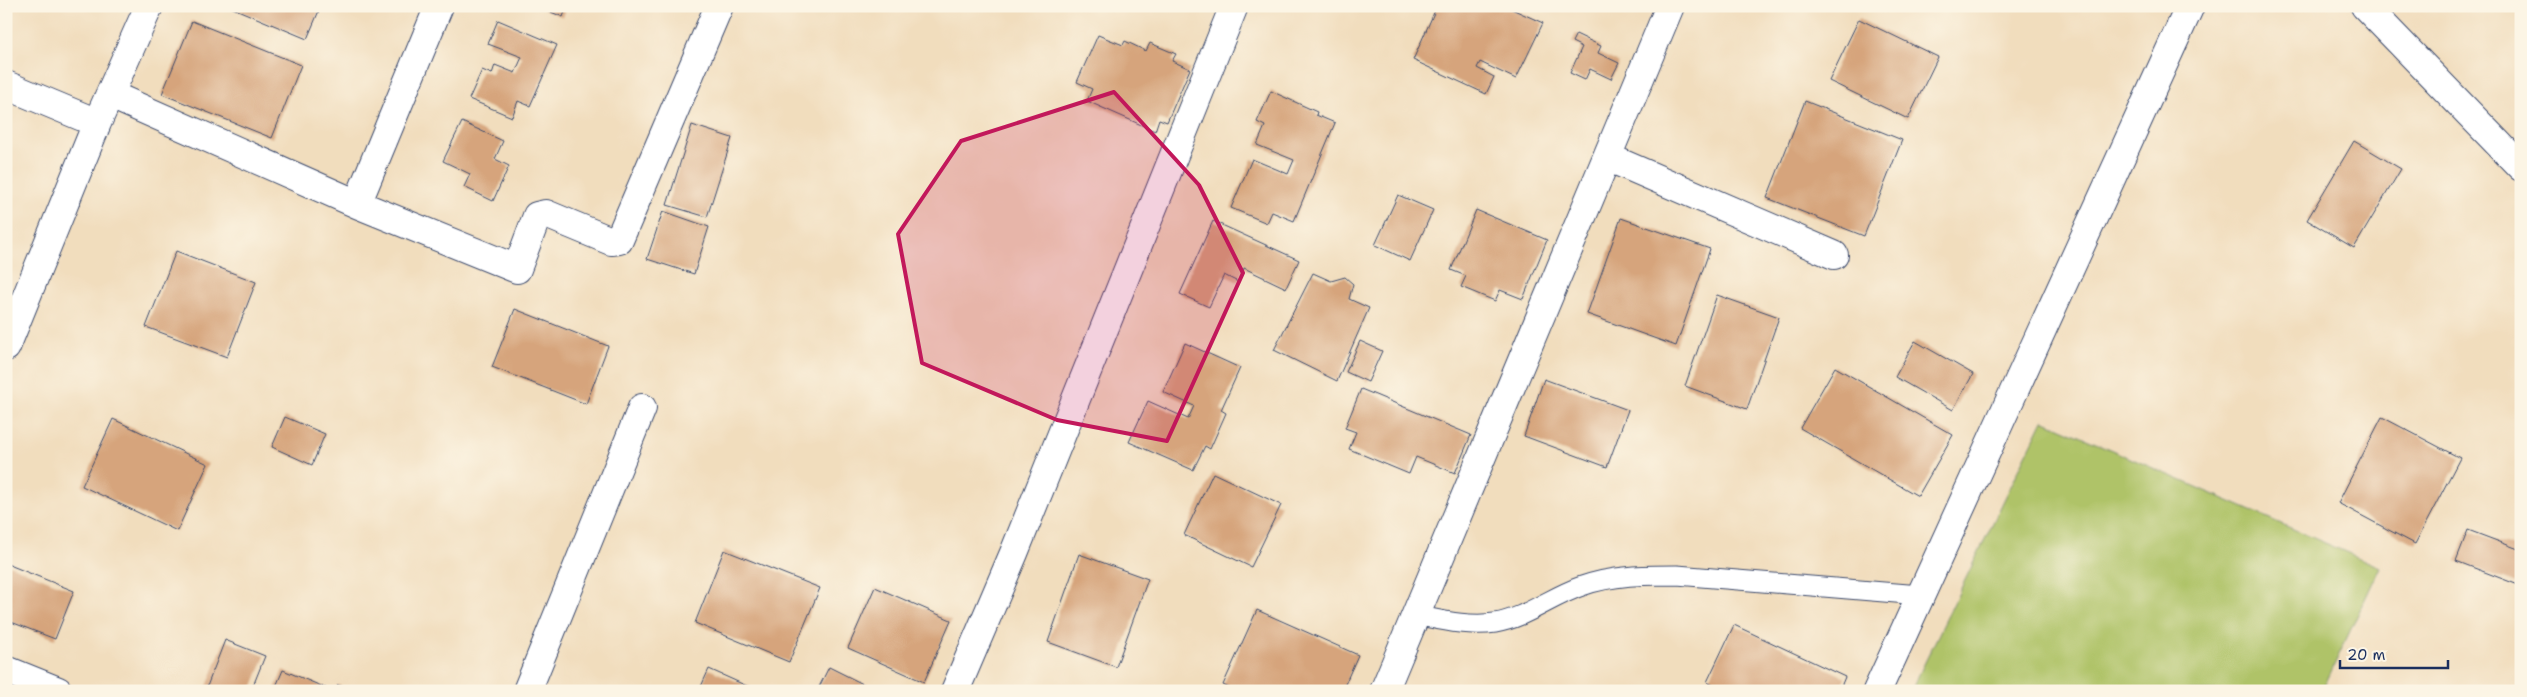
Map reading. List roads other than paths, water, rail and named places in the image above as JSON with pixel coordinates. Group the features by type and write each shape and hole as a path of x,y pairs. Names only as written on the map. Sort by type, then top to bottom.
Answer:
{"street":[{"path":"6,347 97,122 111,95 149,6"},
{"path":"357,204 439,6"},
{"path":"111,95 357,204 518,269 537,216 541,214 546,214 611,241 619,240 719,6"},
{"path":"956,691 1014,554 1234,6"},
{"path":"1384,691 1670,6"},
{"path":"1878,691 1920,595 2190,6"},
{"path":"2365,6 2521,167"},
{"path":"6,85 97,122"},
{"path":"1608,157 1834,255"},
{"path":"527,691 642,408"},
{"path":"6,670 58,691"}],"lane":[{"path":"1415,615 1469,624 1494,623 1517,618 1582,586 1613,578 1646,575 1677,575 1920,595"}]}
